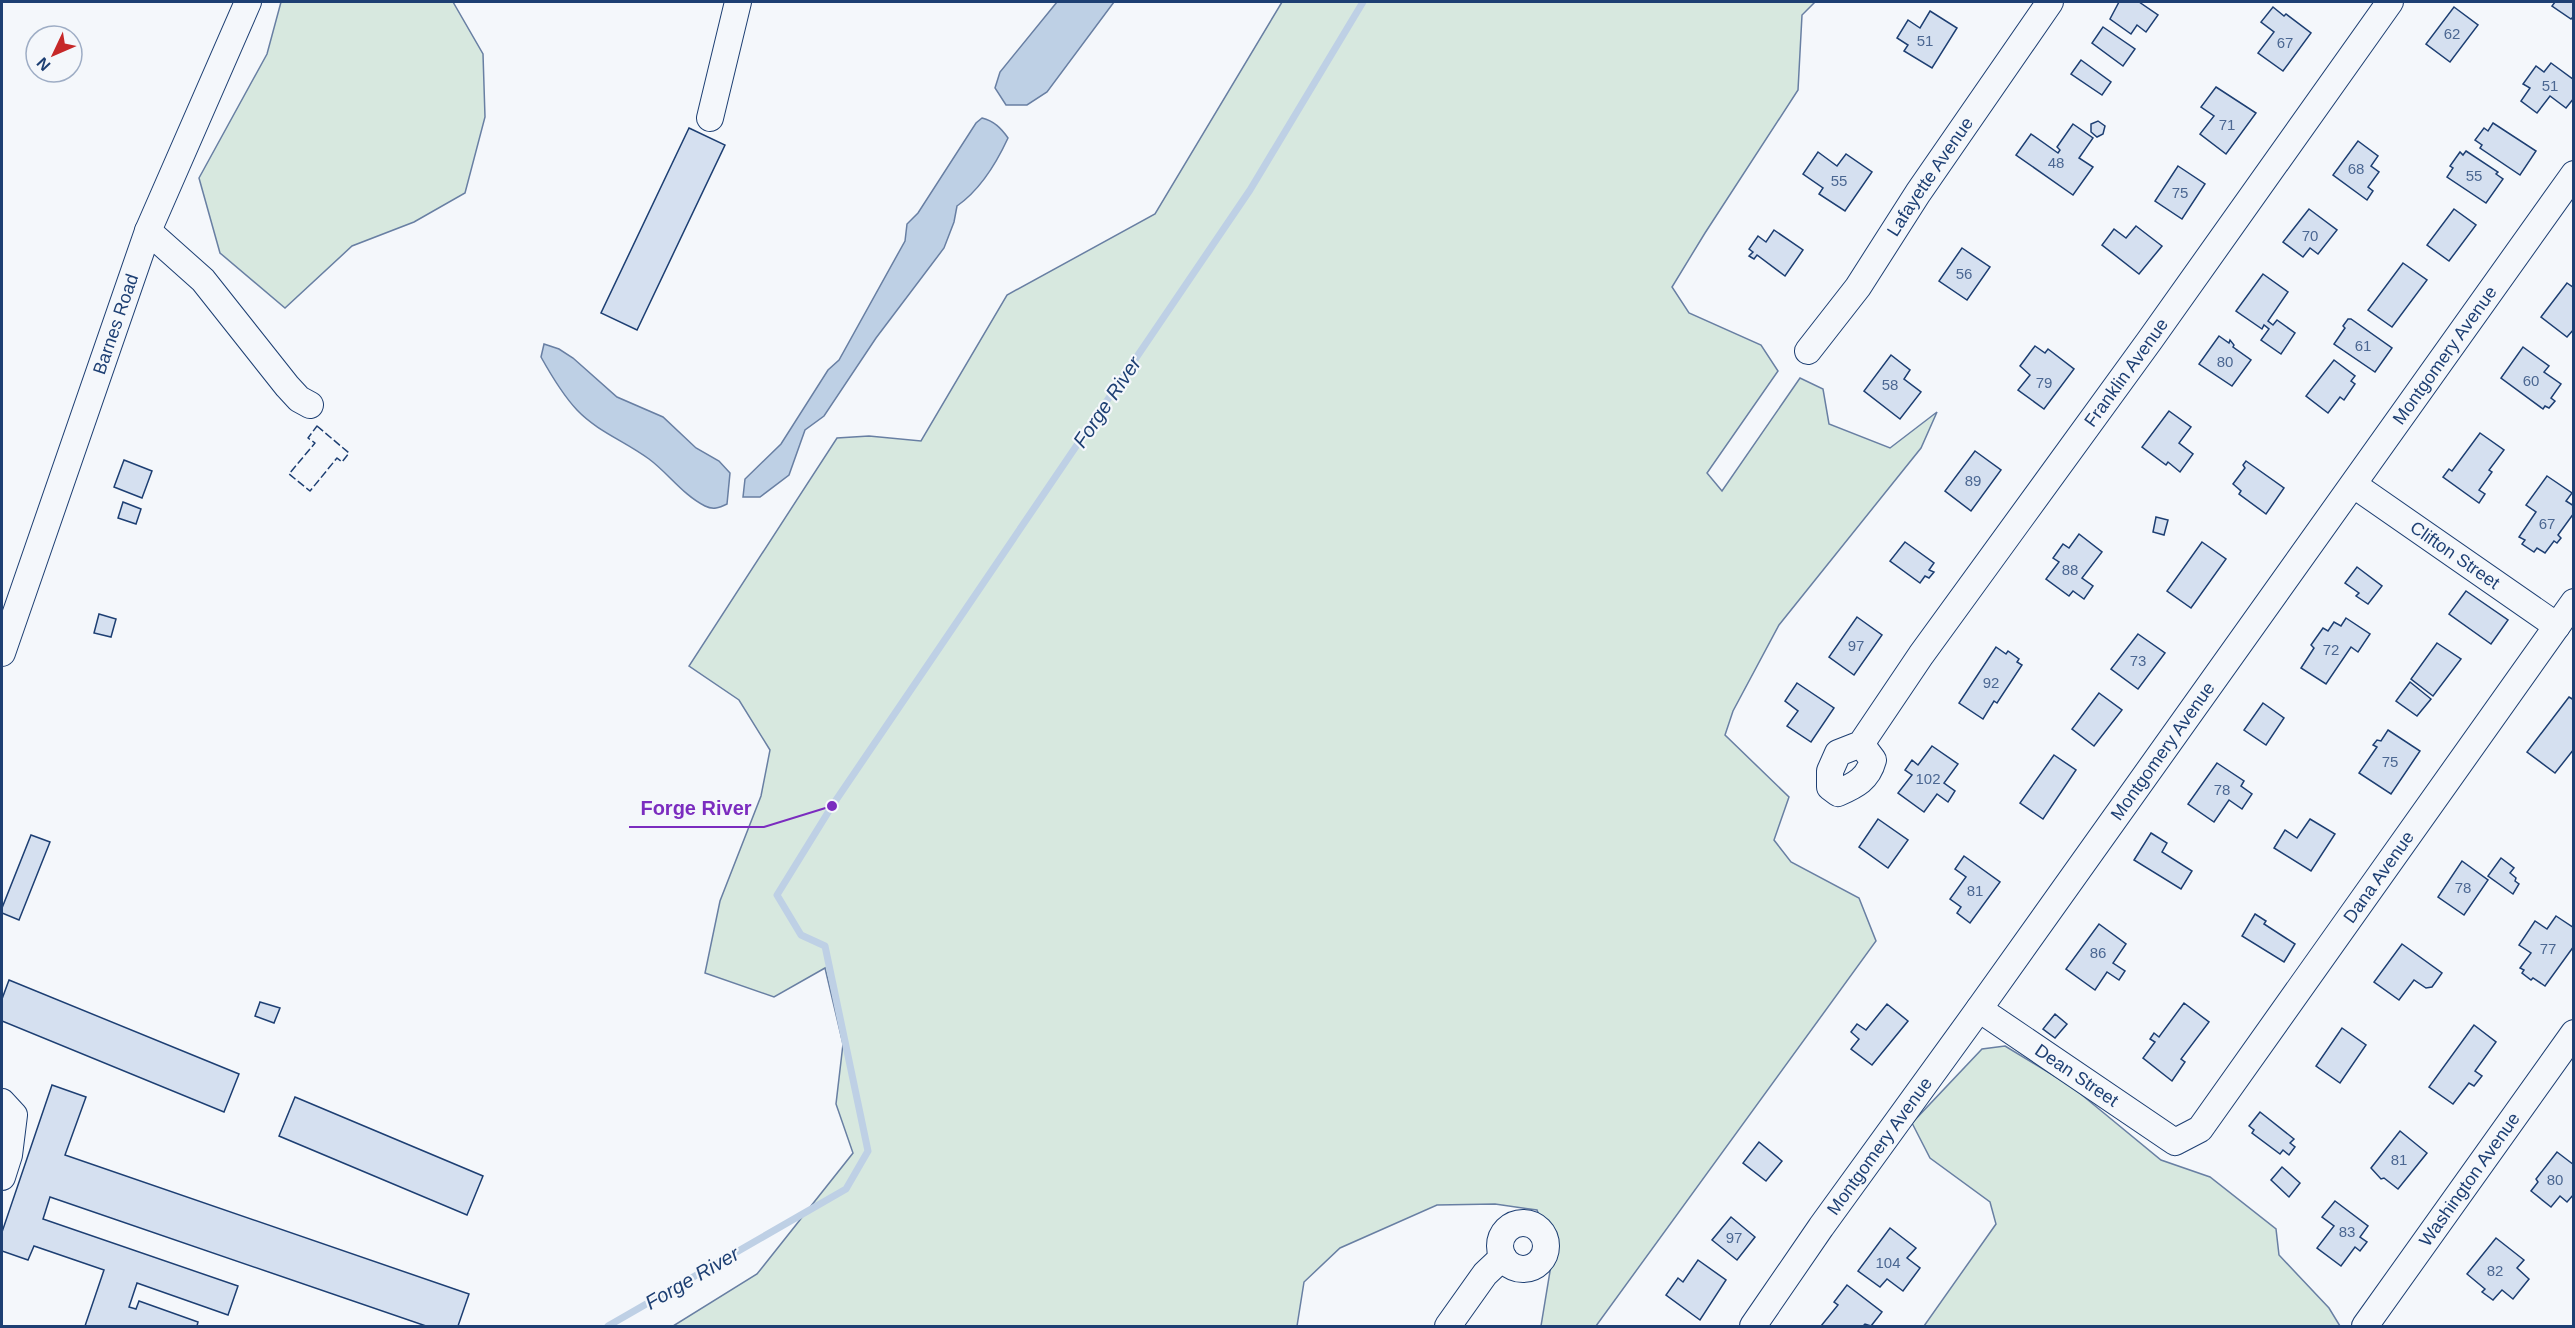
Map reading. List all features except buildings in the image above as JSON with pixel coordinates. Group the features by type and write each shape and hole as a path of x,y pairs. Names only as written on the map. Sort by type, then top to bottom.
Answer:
{"street":[{"name":"Barnes Road","path":"2,653 9,609 148,231 248,2"},
{"path":"710,118 738,2"},
{"name":"Lafayette Avenue","path":"1808,351 1858,287 1918,193 2050,2"},
{"name":"Franklin Avenue","path":"1861,744 1921,656 2150,340 2390,2"},
{"name":"Montgomery Avenue","path":"1753,1326 1821,1227 2354,485 2574,174"},
{"path":"148,231 203,280 287,386 299,399 310,405"},
{"name":"Clifton Street","path":"2354,485 2557,626"},
{"name":"Dana Avenue","path":"2175,1142 2200,1130 2574,602"},
{"name":"Dean Street","path":"1979,1009 2175,1142"},
{"name":"Washington Avenue","path":"2366,1326 2574,1033"},
{"path":"2,1102 14,1115 9,1155 2,1177"},
{"path":"1448,1326 1485,1274 1503,1257"}],"shaded area":[{"path":"281,2 453,2 483,54 485,117 465,193 414,222 352,246 285,308 220,253 199,178 267,54"},
{"path":"1282,2 1815,2 1802,15 1798,90 1672,287 1689,313 1761,345 1778,371 1707,473 1722,491 1800,378 1823,389 1829,424 1890,448 1937,412 1921,448 1779,625 1733,711 1725,735 1789,797 1774,840 1791,862 1859,898 1876,941 1596,1326 1541,1326 1553,1253 1537,1210 1495,1204 1437,1205 1340,1248 1304,1282 1297,1326 673,1326 757,1274 853,1153 836,1104 843,1044 825,968 774,997 705,973 720,901 761,796 770,750 739,700 689,666 837,438 869,436 921,441 1007,295 1155,214"},
{"path":"2005,1046 2071,1086 2161,1160 2210,1177 2276,1229 2279,1255 2329,1308 2340,1326 1924,1326 1996,1224 1990,1202 1930,1158 1912,1123 1982,1049"}],"water":[{"path":"1057,2 1114,2 1047,92 1027,105 1006,105 995,88 1000,72"},
{"path":"982,118 997,125 1008,138 987,176 957,206 954,222 944,248 876,338 824,416 805,430 789,475 760,497 743,497 745,479 781,444 828,370 839,360 905,241 907,224 918,213 976,123"},
{"path":"544,344 559,349 573,358 617,397 663,417 696,448 719,461 730,473 727,504 713,508 697,501 649,459 585,418 562,391 541,357"}],"waterway":[{"name":"Forge River","path":"608,1326 846,1189 868,1151 825,946 801,935 777,895 832,806 1250,190 1363,2"}],"fence":[{"path":"317,426 349,453 342,462 337,458 310,491 289,474 315,443 308,438 317,426"}],"place":[{"name":"Forge River","path":"832,806"}]}
